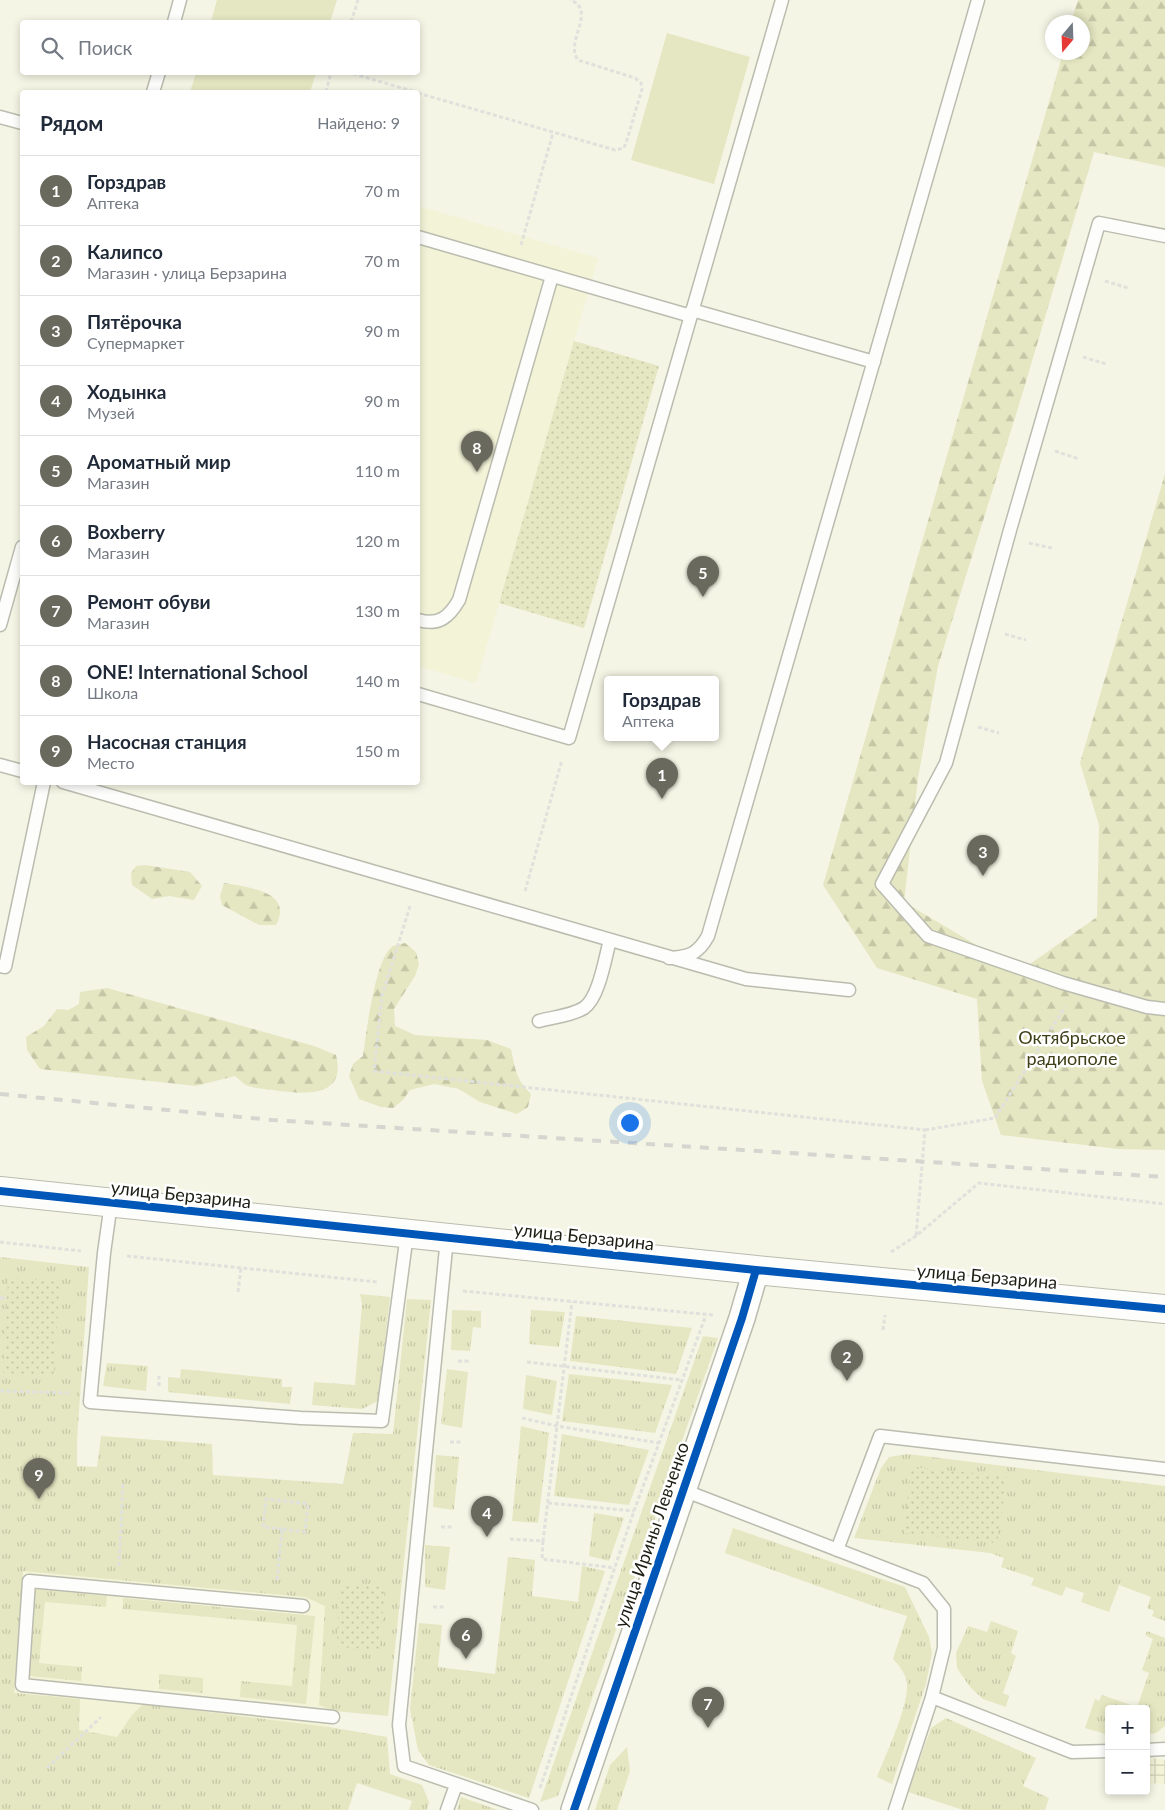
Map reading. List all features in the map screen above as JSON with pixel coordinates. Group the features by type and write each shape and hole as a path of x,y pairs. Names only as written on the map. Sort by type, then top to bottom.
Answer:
{"street":[{"name":"улица Берзарина","path":"0,1191 756,1270 1165,1309"},
{"name":"улица Ирины Левченко","path":"574,1810 742,1318 756,1270"}],"lane":[{"path":"175,20 180,0"},
{"path":"420,695 569,738 782,0"},
{"path":"669,958 682,958 693,954 702,947 708,936 978,0"},
{"path":"154,90 158,75"},
{"path":"0,117 20,122"},
{"path":"1165,236 1099,223 1010,530 946,763 882,884 928,936 1075,987 1147,1007 1165,1009"},
{"path":"420,238 552,276 874,362"},
{"path":"420,620 440,621 451,614 459,600 552,276"},
{"path":"0,625 18,579 20,562"},
{"path":"0,765 20,770"},
{"path":"0,966 5,967 43,785"},
{"path":"73,785 746,979 849,990"},
{"path":"539,1021 575,1012 585,1007 592,999 610,940"},
{"path":"111,1203 104,1253 90,1402 301,1418 382,1421 402,1285 407,1234"},
{"path":"447,1238 399,1724 404,1766 532,1810"},
{"path":"837,1550 880,1436 1165,1469"},
{"path":"683,1490 923,1583 944,1608 944,1648 932,1697 895,1810"},
{"path":"303,1606 29,1581 22,1685 333,1717"},
{"path":"932,1697 1072,1752 1105,1751"},
{"path":"1150,1750 1165,1749"},
{"path":"448,1810 456,1785"}],"path":[{"path":"352,20 358,0"},
{"path":"420,94 620,150 626,145 643,86 640,80 635,78 578,60 573,52 582,13 579,5 570,0"},
{"path":"327,90 331,75"},
{"path":"357,75 407,90"},
{"path":"523,237 553,132"},
{"path":"518,914 569,738"},
{"path":"416,885 382,996 374,1071 925,1130 995,1118 1073,994 1075,987"},
{"path":"916,1236 925,1130"},
{"path":"891,1253 916,1236 979,1182 1165,1204"},
{"path":"0,1242 402,1285"},
{"path":"238,1292 241,1268"},
{"path":"441,1289 742,1318"},
{"path":"0,1298 7,1298"},
{"path":"572,1302 547,1502 542,1559 615,1568"},
{"path":"539,1791 634,1511 706,1315"},
{"path":"883,1330 885,1315"},
{"path":"527,1362 682,1380"},
{"path":"0,1391 91,1393"},
{"path":"522,1418 556,1426 659,1443"},
{"path":"118,1589 123,1484"},
{"path":"266,1499 308,1504 305,1532 282,1529 262,1527 266,1499"},
{"path":"547,1502 634,1511"},
{"path":"274,1603 282,1529"},
{"path":"510,1540 543,1541"},
{"path":"47,1768 124,1696"}],"shaded area":[{"path":"420,207 598,258 476,683 420,667"},
{"path":"344,1484 333,1717 329,1727 0,1810 14,1513"},
{"path":"1150,1758 1165,1760 1165,1784 1150,1783"}],"green space":[{"path":"217,0 337,0 331,20 212,20"},
{"name":"Октябрьское радиополе","path":"1078,0 1165,0 1165,167 1094,152 1022,395 938,666 918,778 904,902 1020,971 1097,917 1099,825 1080,763 1165,474 1165,1150 1118,1149 1001,1135 982,1081 977,999 877,968 823,885 1061,60 1090,60 1090,15 1073,15"},
{"path":"667,33 750,57 714,184 631,160"},
{"path":"195,75 315,75 311,90 191,90"},
{"path":"574,341 659,366 584,628 499,603"},
{"path":"145,865 190,872 202,886 194,900 169,896 152,899 132,885 131,873 136,866"},
{"path":"224,883 255,889 274,898 279,905 280,914 276,925 259,925 222,905 220,896"},
{"path":"405,943 416,952 419,964 415,976 394,1009 395,1026 415,1035 487,1040 511,1049 517,1073 531,1094 528,1107 517,1114 480,1102 459,1089 434,1084 410,1090 403,1100 393,1108 381,1107 359,1099 349,1076 353,1064 363,1056 376,980 387,953 393,946"},
{"path":"107,988 314,1046 336,1055 338,1069 335,1079 330,1086 322,1090 302,1093 248,1086 235,1076 196,1086 40,1069 27,1050 26,1037 44,1026 57,1009 68,1010 79,1004 80,992"},
{"path":"0,1257 89,1267 77,1440 77,1466 97,1467 101,1436 212,1444 213,1475 343,1484 353,1433 393,1434 407,1299 431,1300 388,1716 334,1711 319,1705 325,1606 305,1597 23,1571 14,1693 80,1699 79,1730 117,1737 132,1715 143,1704 329,1727 387,1737 390,1774 422,1785 429,1802 427,1810 409,1810 412,1801 357,1783 348,1810 0,1810"},
{"path":"8,1278 60,1281 54,1376 3,1373"},
{"path":"360,1294 390,1297 378,1401 362,1409 312,1405 314,1382 355,1385 362,1304"},
{"path":"452,1310 481,1311 481,1328 473,1327 470,1351 451,1350"},
{"path":"531,1310 565,1312 559,1347 529,1344"},
{"path":"576,1316 692,1328 676,1374 570,1361"},
{"path":"703,1336 718,1338 558,1796 540,1802"},
{"path":"107,1363 148,1366 146,1391 103,1386"},
{"path":"181,1369 282,1379 282,1387 292,1387 290,1404 168,1392 168,1377 180,1378"},
{"path":"447,1369 468,1372 462,1428 441,1424"},
{"path":"569,1374 672,1385 655,1433 562,1421"},
{"path":"526,1375 557,1381 552,1415 523,1409"},
{"path":"521,1426 549,1433 538,1523 512,1521"},
{"path":"562,1434 649,1450 629,1505 554,1496"},
{"path":"908,1454 1165,1486 1165,1621 1152,1616 1154,1611 1147,1608 1151,1597 1119,1585 1109,1612 1081,1602 1084,1593 1066,1587 1062,1596 1031,1585 1034,1578 1001,1567 1004,1558 990,1553 854,1538 881,1468 889,1457"},
{"path":"436,1455 459,1457 454,1510 433,1507"},
{"path":"911,1467 1007,1476 997,1543 904,1533"},
{"path":"594,1513 624,1518 609,1561 589,1556"},
{"path":"733,1528 905,1587 929,1637 932,1653 926,1684 892,1784 877,1777 897,1728 906,1699 906,1678 901,1668 893,1659 907,1616 725,1553"},
{"path":"425,1545 450,1547 445,1590 425,1587"},
{"path":"508,1557 535,1560 532,1596 578,1602 582,1566 605,1571 529,1798 429,1765 418,1750 410,1709 419,1623 442,1625 438,1667 495,1674"},
{"path":"339,1585 385,1587 379,1650 337,1647"},
{"path":"34,1589 107,1596 106,1607 45,1602 39,1663 82,1667 81,1681 30,1676"},
{"path":"123,1598 315,1616 306,1704 240,1697 241,1681 292,1686 297,1625 123,1609"},
{"path":"991,1621 1018,1631 1011,1653 1016,1656 1003,1693 1009,1696 1006,1707 983,1699 970,1687 957,1668 956,1653 968,1626 987,1632"},
{"path":"1147,1631 1165,1638 1165,1726 1156,1733 1150,1734 1150,1705 1138,1705 1149,1673 1142,1670 1153,1639 1145,1635"},
{"path":"159,1674 203,1678 203,1693 159,1689"},
{"path":"1102,1695 1131,1705 1105,1705 1105,1734 1085,1728 1095,1699 1099,1701"},
{"path":"946,1718 1036,1758 1023,1786 1049,1798 1045,1810 963,1810 908,1792 931,1728"},
{"path":"627,1747 630,1771 617,1810 595,1810 610,1765"},
{"path":"461,1797 498,1810 457,1810"}],"railway":[{"path":"0,1094 272,1120 1165,1177"}],"cycle path":[{"path":"0,1191 756,1270 1165,1309"},
{"path":"574,1810 742,1318 756,1270"}],"place":[{"name":"ONE! International School","path":"477,472"},
{"name":"Ароматный мир","path":"703,597"},
{"name":"Горздрав","path":"662,799"},
{"name":"Пятёрочка","path":"983,876"},
{"name":"Калипсо","path":"847,1381"},
{"name":"Насосная станция","path":"39,1499"},
{"name":"Ходынка","path":"487,1537"},
{"name":"Boxberry","path":"466,1659"},
{"name":"Ремонт обуви","path":"708,1728"}]}
